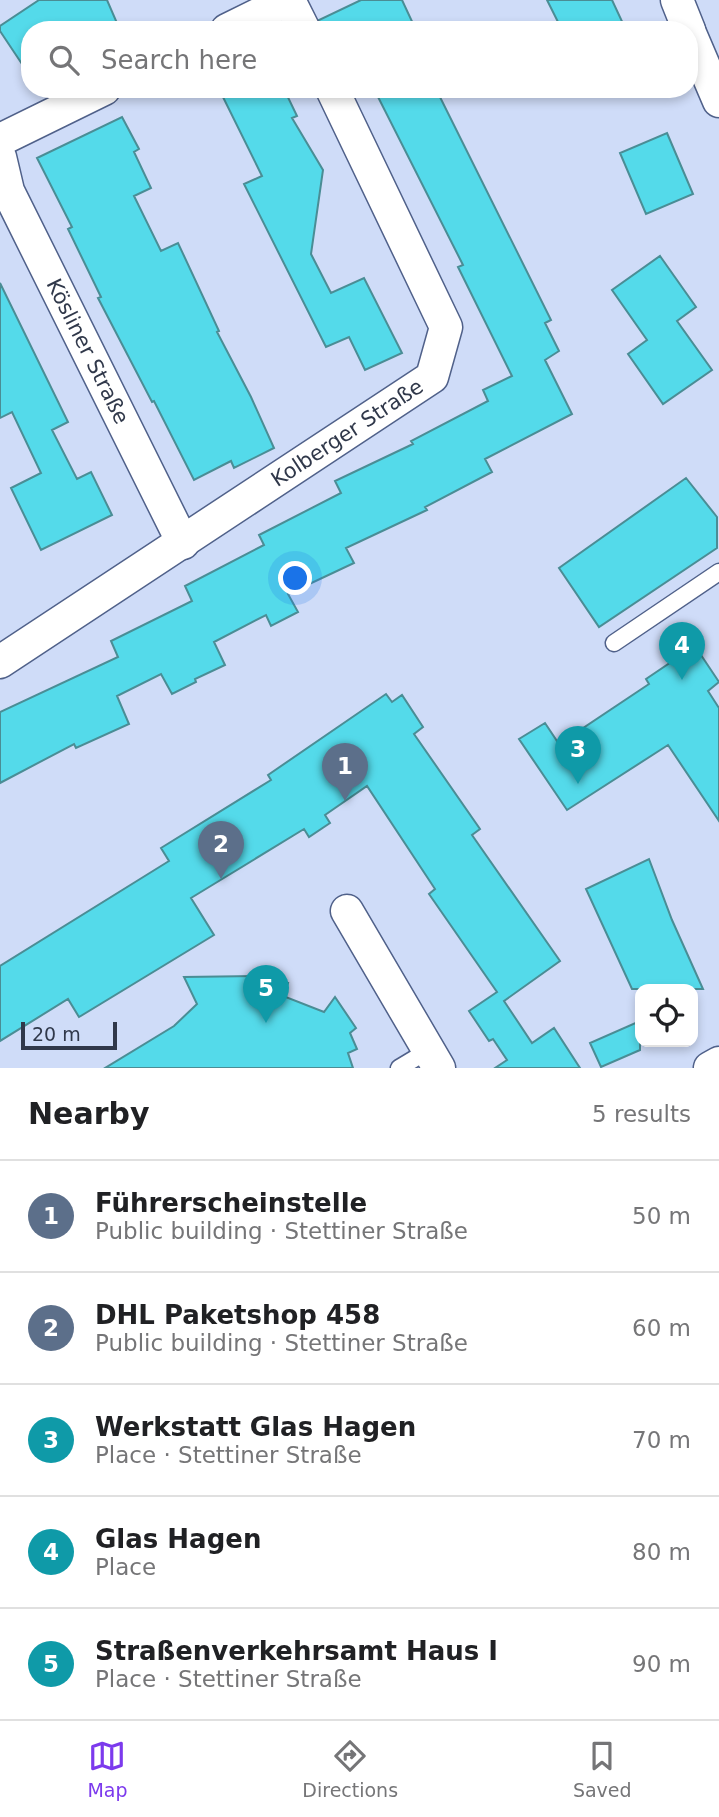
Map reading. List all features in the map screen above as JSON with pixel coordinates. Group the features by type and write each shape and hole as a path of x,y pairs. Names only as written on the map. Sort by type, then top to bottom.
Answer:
{"street":[{"path":"246,21 289,0 300,21"},
{"path":"677,0 685,21"},
{"path":"698,52 719,102"},
{"path":"0,140 86,98"},
{"name":"Kolberger Straße","path":"0,662 432,377 446,327 336,98"},
{"name":"Kösliner Straße","path":"0,157 8,191 183,543"},
{"path":"347,911 434,1059"},
{"path":"710,1068 719,1062"}],"lane":[{"path":"614,643 719,572"},
{"path":"398,1068 434,1059"}],"building":[{"path":"39,0 107,0 116,21 21,21 21,62 0,31 0,26"},
{"path":"361,0 402,0 412,21 319,21"},
{"path":"547,0 612,0 622,21 558,21"},
{"path":"223,98 288,98 297,116 292,118 323,170 311,254 331,293 364,278 402,353 365,370 349,337 326,347 244,184 262,176"},
{"path":"379,98 440,98 551,320 545,323 559,351 545,360 572,414 485,459 492,472 425,507 427,510 346,548 354,563 288,594 298,612 271,626 266,615 214,642 225,665 195,679 196,682 172,694 161,674 117,696 129,724 76,748 74,744 0,783 0,712 118,657 111,641 192,601 185,586 264,545 259,535 341,493 335,481 413,444 411,441 488,401 483,390 512,376 458,267 463,265"},
{"path":"122,117 139,149 134,152 151,188 134,196 161,251 178,243 219,331 217,332 274,448 234,468 231,461 194,480 98,298 101,297 68,229 72,227 37,158"},
{"path":"667,133 693,194 646,214 620,153"},
{"path":"660,256 696,307 677,321 712,370 663,404 628,354 647,340 612,290"},
{"path":"0,283 68,422 52,430 77,479 91,472 112,515 41,550 11,488 41,473 12,412 0,418"},
{"path":"686,478 717,517 717,548 599,627 559,568"},
{"path":"695,646 719,682 708,691 719,708 719,821 668,745 567,810 519,739 545,723 559,744 649,684 646,679"},
{"path":"386,694 392,702 402,695 423,727 414,734 480,829 472,835 560,961 504,1001 532,1043 554,1028 580,1068 495,1068 507,1060 493,1039 489,1041 469,1011 497,992 429,894 435,889 367,786 325,815 330,823 309,837 304,829 191,898 214,935 79,1017 68,999 0,1041 0,966 169,861 161,848 271,780 268,775"},
{"path":"649,859 672,920 703,989 698,989 698,984 635,984 635,989 632,989 586,889"},
{"path":"260,976 288,983 283,996 324,1012 335,997 356,1028 350,1033 357,1049 348,1053 353,1068 105,1068 174,1026 197,1004 184,977"},
{"path":"635,1023 635,1047 640,1047 640,1050 601,1067 590,1043"}],"place":[{"name":"Glas Hagen","path":"682,680"},
{"name":"Werkstatt Glas Hagen","path":"578,784"},
{"name":"Führerscheinstelle","path":"345,801"},
{"name":"DHL Paketshop 458","path":"221,879"},
{"name":"Straßenverkehrsamt Haus I","path":"266,1023"}]}
